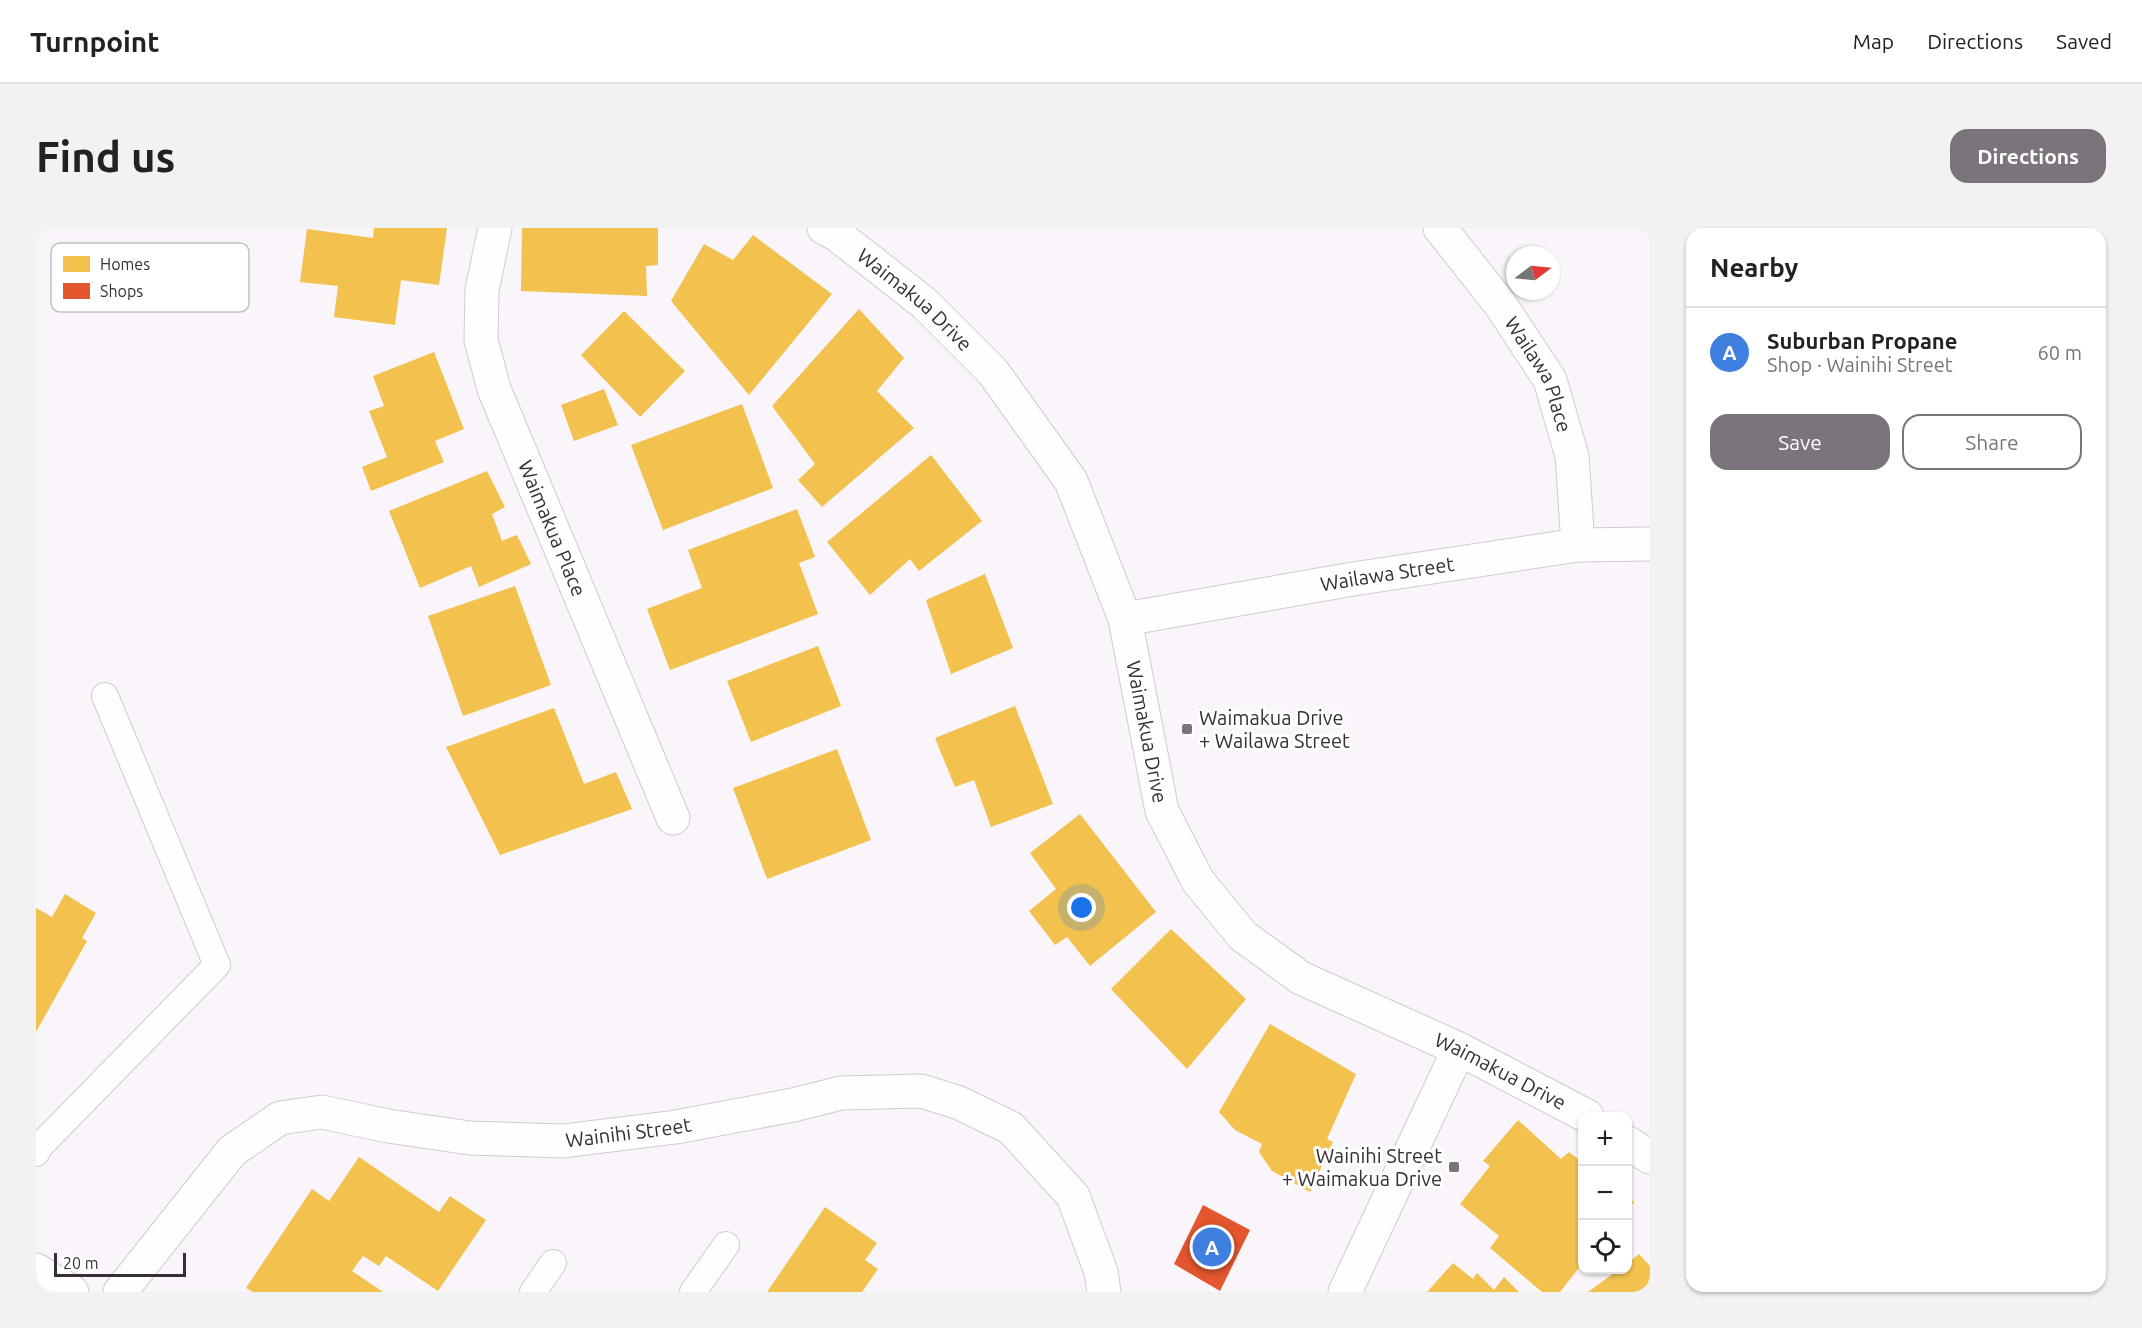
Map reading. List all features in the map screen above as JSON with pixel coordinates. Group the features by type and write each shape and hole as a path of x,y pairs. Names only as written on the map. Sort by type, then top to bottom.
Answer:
{"street":[{"name":"Waimakua Place","path":"495,228 482,290 481,340 494,389 673,818"},
{"name":"Waimakua Drive","path":"824,228 836,234 924,303 993,372 1071,481 1125,619 1162,811 1198,881 1243,936 1301,978 1459,1049 1579,1112"},
{"name":"Wailawa Place","path":"1440,228 1500,304 1550,380 1572,456 1578,545"},
{"name":"Wailawa Street","path":"1125,619 1353,579 1578,545 1650,544"},
{"path":"1346,1292 1459,1049"},
{"name":"Wainihi Street","path":"120,1292 232,1150 280,1118 322,1113 388,1126 470,1138 563,1141 676,1127 793,1105 841,1093 921,1091 957,1102 1011,1128 1073,1196 1101,1272 1104,1292"},
{"path":"1632,1146 1650,1157"},
{"path":"36,1270 72,1292"}],"lane":[{"path":"36,1153 40,1146 218,965 105,696"},
{"path":"693,1292 726,1245"},
{"path":"533,1292 553,1263"}],"building: Homes":[{"path":"374,228 447,228 439,285 401,280 395,325 334,317 338,286 300,282 307,229 373,238"},
{"path":"522,228 658,228 658,265 646,266 647,296 521,291"},
{"path":"753,235 832,294 749,395 671,301 704,244 733,260"},
{"path":"859,309 904,358 877,391 914,428 822,507 798,480 815,464 772,406"},
{"path":"624,311 685,371 640,417 581,355"},
{"path":"434,352 464,429 435,441 444,462 371,491 362,467 387,457 369,411 384,406 373,376"},
{"path":"604,389 618,425 574,441 561,405"},
{"path":"742,404 773,488 663,530 631,445"},
{"path":"931,455 982,521 919,571 910,559 870,595 827,542"},
{"path":"487,471 505,507 492,514 502,541 517,535 531,564 479,587 471,566 420,588 389,511"},
{"path":"797,509 815,557 799,563 818,614 670,670 647,609 702,588 688,550"},
{"path":"985,574 1013,648 951,674 926,600"},
{"path":"515,586 551,685 463,716 428,616"},
{"path":"818,646 841,706 751,742 727,681"},
{"path":"1015,706 1053,804 991,827 974,780 955,787 935,738"},
{"path":"554,708 584,784 616,772 632,809 500,855 446,747"},
{"path":"837,749 871,840 767,879 733,788"},
{"path":"1080,814 1156,912 1090,966 1067,937 1055,945 1029,911 1056,889 1030,853"},
{"path":"65,894 96,913 82,938 87,941 36,1032 36,908 52,917"},
{"path":"1171,929 1246,999 1187,1069 1111,989"},
{"path":"1270,1024 1356,1074 1327,1139 1333,1142 1310,1192 1272,1171 1259,1152 1262,1144 1235,1130 1219,1112"},
{"path":"1518,1120 1561,1159 1569,1152 1578,1159 1578,1269 1560,1292 1542,1292 1490,1248 1499,1236 1460,1204 1490,1166 1483,1161"},
{"path":"359,1157 439,1212 450,1196 486,1220 438,1291 386,1256 379,1266 363,1256 352,1271 383,1292 253,1292 246,1288 312,1189 329,1201"},
{"path":"825,1207 877,1243 865,1260 878,1269 862,1292 767,1292"},
{"path":"1639,1254 1650,1266 1650,1292 1588,1292 1613,1274 1632,1274 1632,1260"},
{"path":"1453,1263 1473,1279 1477,1273 1494,1290 1504,1277 1519,1292 1427,1292"}],"building: Shops":[{"path":"1203,1205 1250,1230 1220,1291 1174,1264"}],"place":[{"name":"Waimakua Drive + Wailawa Street","path":"1187,729"},
{"name":"Wainihi Street + Waimakua Drive","path":"1454,1167"},
{"name":"Suburban Propane","path":"1212,1247"}]}
